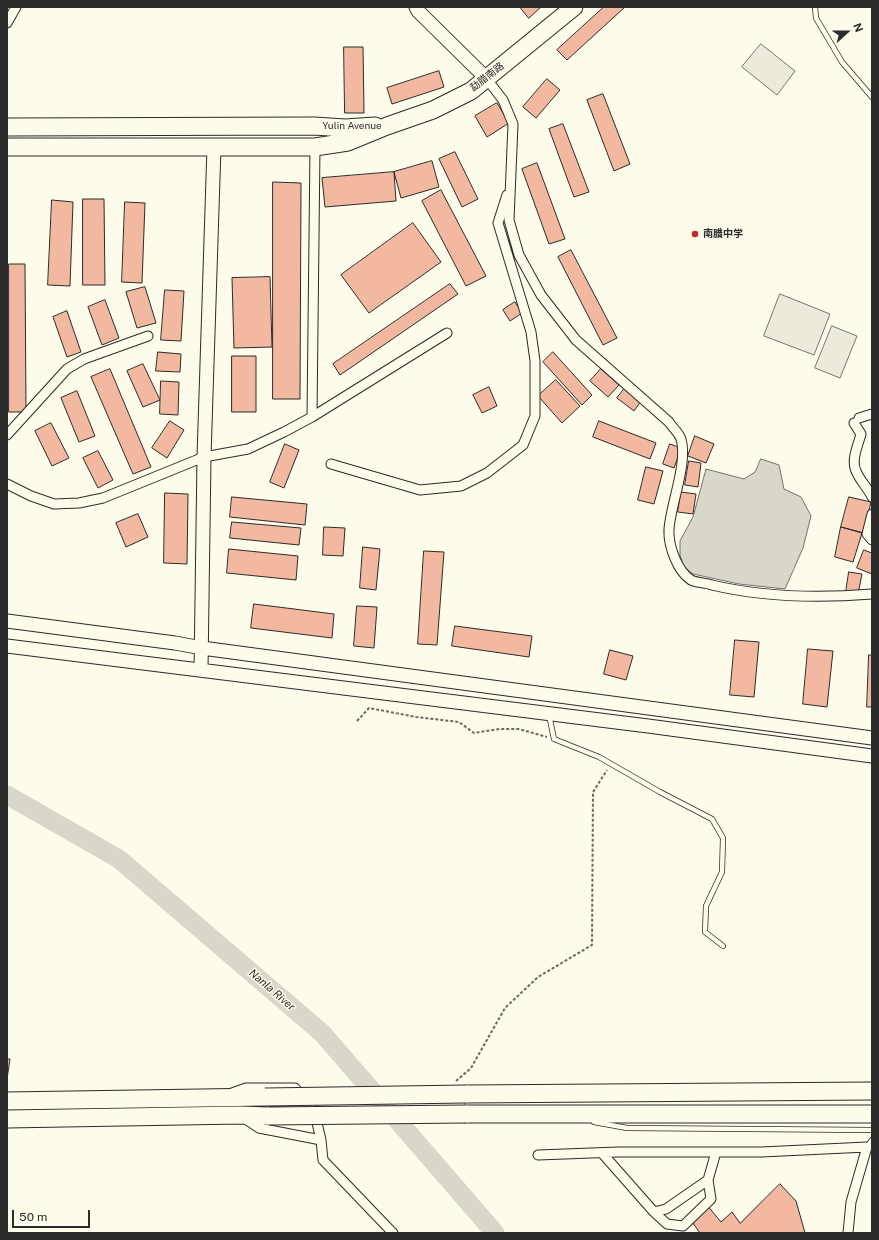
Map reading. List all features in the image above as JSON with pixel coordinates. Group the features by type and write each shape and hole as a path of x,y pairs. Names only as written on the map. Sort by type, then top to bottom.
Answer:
{"highway":[{"name":"勐腊南路","path":"387,126 433,110 470,91 574,7"},
{"name":"Yulin Avenue","path":"7,126 314,126 345,128 387,126"},
{"name":"Yulin Avenue","path":"7,147 315,147 348,142 387,126"},
{"path":"7,1101 265,1097 460,1089 872,1091"},
{"path":"7,1119 240,1115 872,1114"}],"street":[{"path":"7,23 16,7"},
{"path":"416,7 486,78 503,100 512,124 509,220 519,255 541,295 576,340 668,422 681,438 683,454 669,530 673,556 681,571 692,580 729,589 791,595 841,597 872,594"},
{"path":"312,417 315,147"},
{"path":"201,670 204,457 214,148"},
{"path":"331,464 420,490 461,486 487,473 523,445 535,416 535,361 531,332 498,223 510,182"},
{"path":"7,484 31,496 54,504 79,503 103,498 204,457 248,449 312,417 447,333"},
{"path":"7,435 67,369 84,359 148,336"},
{"path":"872,414 856,420 862,434 854,458 856,472 872,497"},
{"path":"872,514 867,534 872,540"},
{"path":"7,621 872,738"},
{"path":"7,646 648,726 872,756"},
{"path":"648,726 650,709"},
{"path":"221,1097 246,1088 294,1088 314,1110 321,1140 323,1160 393,1233"},
{"path":"240,1115 259,1128 321,1140"},
{"path":"538,1155 761,1152 870,1145 851,1202 848,1233"},
{"path":"602,1153 654,1212 667,1224 683,1226 711,1199 708,1180 716,1152"},
{"path":"654,1212 666,1209 708,1180"}],"lane":[{"path":"815,7 816,18 842,62 872,97"},
{"path":"548,714 554,739 611,764 712,819 723,838 722,872 706,906 705,932 723,946"},
{"path":"555,1114 584,1120"},
{"path":"591,1121 627,1128 872,1130"}],"path":[{"path":"357,721 369,708 416,717 459,722 474,733 498,729 519,730 554,739"},
{"path":"460,1089 505,1008 538,977 592,945 592,792 611,764"}],"shaded area":[{"path":"761,44 795,71 777,95 742,67"},
{"path":"780,294 830,314 814,355 764,336"},
{"path":"832,326 857,336 840,378 815,368"},
{"path":"761,459 779,465 784,489 801,497 811,516 803,548 785,589 739,584 693,574 684,567 680,555 680,541 693,517 706,469 744,479 755,472"}],"building":[{"path":"520,7 541,7 529,18"},
{"path":"604,7 625,7 567,60 557,50"},
{"path":"344,47 363,47 364,113 345,113"},
{"path":"439,71 444,87 392,104 387,88"},
{"path":"547,79 560,90 536,118 523,107"},
{"path":"603,94 630,164 614,171 587,100"},
{"path":"497,103 509,123 487,137 475,116"},
{"path":"563,124 589,192 574,197 549,129"},
{"path":"455,152 478,199 462,207 439,159"},
{"path":"432,161 439,187 401,198 394,172"},
{"path":"537,163 565,239 549,244 522,169"},
{"path":"394,172 396,201 325,207 322,178"},
{"path":"273,182 301,183 300,399 273,399"},
{"path":"441,190 486,276 466,286 422,201"},
{"path":"83,199 104,199 105,285 83,285"},
{"path":"52,200 73,202 70,286 48,285"},
{"path":"125,202 145,203 142,283 122,282"},
{"path":"413,223 441,262 369,313 341,275"},
{"path":"571,250 617,338 603,345 558,257"},
{"path":"9,264 25,264 26,412 9,412"},
{"path":"270,277 272,347 234,348 232,278"},
{"path":"450,284 458,294 340,375 333,364"},
{"path":"145,287 156,323 137,328 126,292"},
{"path":"165,290 184,291 181,341 161,340"},
{"path":"105,300 119,338 102,345 88,307"},
{"path":"515,302 522,313 510,321 503,310"},
{"path":"67,311 81,352 67,357 53,317"},
{"path":"158,352 181,354 180,372 156,371"},
{"path":"553,352 592,395 582,405 543,362"},
{"path":"232,356 256,356 256,412 232,412"},
{"path":"143,364 160,400 143,407 127,371"},
{"path":"110,369 151,467 133,474 91,377"},
{"path":"601,369 619,385 608,397 590,381"},
{"path":"556,380 580,406 562,423 538,396"},
{"path":"161,381 179,382 178,415 160,414"},
{"path":"489,387 497,406 482,413 473,395"},
{"path":"625,388 641,401 634,411 617,398"},
{"path":"77,391 95,436 79,442 61,398"},
{"path":"170,421 184,430 167,458 152,448"},
{"path":"599,421 656,443 650,459 593,437"},
{"path":"51,423 69,458 52,466 35,431"},
{"path":"695,436 714,444 706,463 688,456"},
{"path":"285,444 299,450 284,488 270,482"},
{"path":"670,444 681,448 674,468 663,464"},
{"path":"98,451 113,480 98,488 83,458"},
{"path":"689,461 701,463 698,487 685,485"},
{"path":"646,467 663,471 654,504 638,500"},
{"path":"681,492 696,494 693,514 678,512"},
{"path":"165,493 188,494 187,564 164,563"},
{"path":"232,497 307,504 305,525 230,517"},
{"path":"849,497 871,502 864,533 841,527"},
{"path":"138,514 148,537 126,547 116,523"},
{"path":"232,522 301,528 299,545 230,538"},
{"path":"324,527 345,528 343,556 323,555"},
{"path":"841,527 862,533 853,562 835,557"},
{"path":"363,547 380,549 376,590 360,588"},
{"path":"229,549 298,556 296,580 227,573"},
{"path":"864,550 872,553 872,574 857,568"},
{"path":"424,551 444,552 437,645 418,644"},
{"path":"849,572 862,574 858,594 846,592"},
{"path":"254,604 334,614 332,638 251,628"},
{"path":"357,606 377,607 374,648 354,646"},
{"path":"455,626 532,636 529,657 452,646"},
{"path":"735,640 759,642 754,697 730,695"},
{"path":"808,649 833,651 827,707 803,704"},
{"path":"610,650 633,656 626,680 604,674"},
{"path":"869,655 872,655 872,707 867,707"},
{"path":"7,1059 10,1059 7,1079"},
{"path":"780,1184 796,1201 805,1233 700,1233 690,1219 707,1205 721,1222 732,1212 740,1223"}],"waterway":[{"name":"Nanla River","path":"7,795 119,859 322,1033 495,1233"}],"place":[{"name":"南腊中学","path":"695,234"}]}
